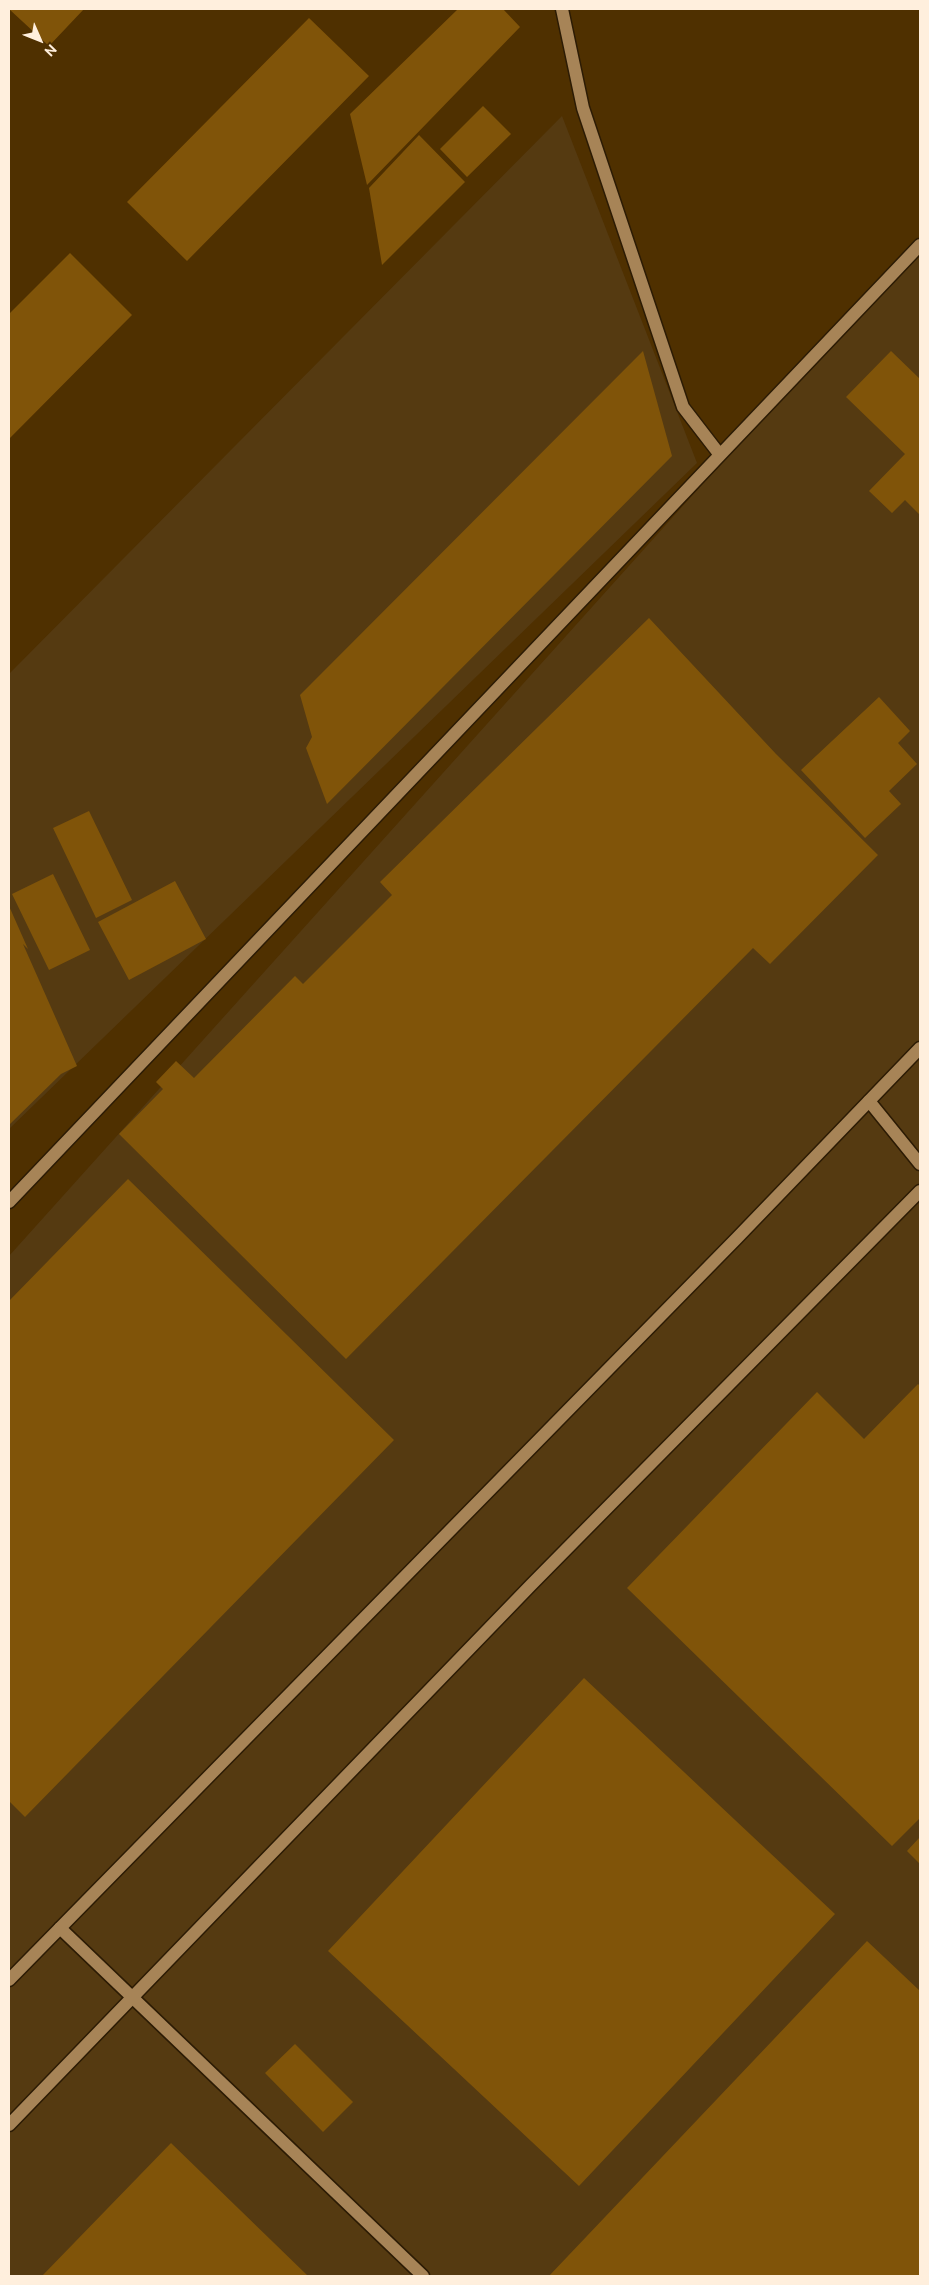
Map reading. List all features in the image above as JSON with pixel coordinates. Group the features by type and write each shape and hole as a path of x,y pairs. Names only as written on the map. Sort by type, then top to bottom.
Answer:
{"street":[{"path":"562,9 583,108 683,407 720,455"},
{"path":"9,1202 920,244"},
{"path":"9,1980 737,1238 920,1048"},
{"path":"869,1101 920,1164"},
{"path":"9,2125 530,1585 920,1191"},
{"path":"60,1928 423,2276"}],"shaded area":[{"path":"562,116 697,463 9,1129 9,674"},
{"path":"920,242 920,2276 9,2276 9,1256"}],"building":[{"path":"9,9 84,9 49,46"},
{"path":"458,9 503,9 520,27 367,185 350,114"},
{"path":"309,18 369,76 187,261 127,202"},
{"path":"483,106 511,134 467,177 440,149"},
{"path":"419,135 465,182 382,265 369,188"},
{"path":"70,253 132,315 9,439 9,314"},
{"path":"643,351 672,456 327,804 306,748 312,737 300,695"},
{"path":"891,351 920,379 920,515 905,500 892,513 869,491 905,454 846,397"},
{"path":"649,618 776,754 878,855 770,964 753,948 346,1359 119,1134 163,1089 156,1082 176,1061 194,1078 295,976 303,984 392,895 380,882"},
{"path":"879,697 910,731 898,743 917,764 889,791 901,804 865,838 801,770"},
{"path":"89,811 132,900 96,918 53,828"},
{"path":"53,874 90,950 49,970 12,894"},
{"path":"175,881 206,939 129,980 98,922"},
{"path":"9,906 28,949 23,944 77,1066 61,1074 9,1125"},
{"path":"128,1179 394,1440 25,1817 9,1801 9,1301"},
{"path":"918,1384 920,1386 920,1818 892,1846 627,1588 817,1392 864,1439"},
{"path":"584,1678 835,1914 579,2186 328,1951"},
{"path":"920,1837 920,1864 907,1851"},
{"path":"867,1941 920,1991 920,2276 549,2276"},
{"path":"295,2044 353,2102 323,2132 265,2073"},
{"path":"171,2143 308,2276 42,2276"}]}
